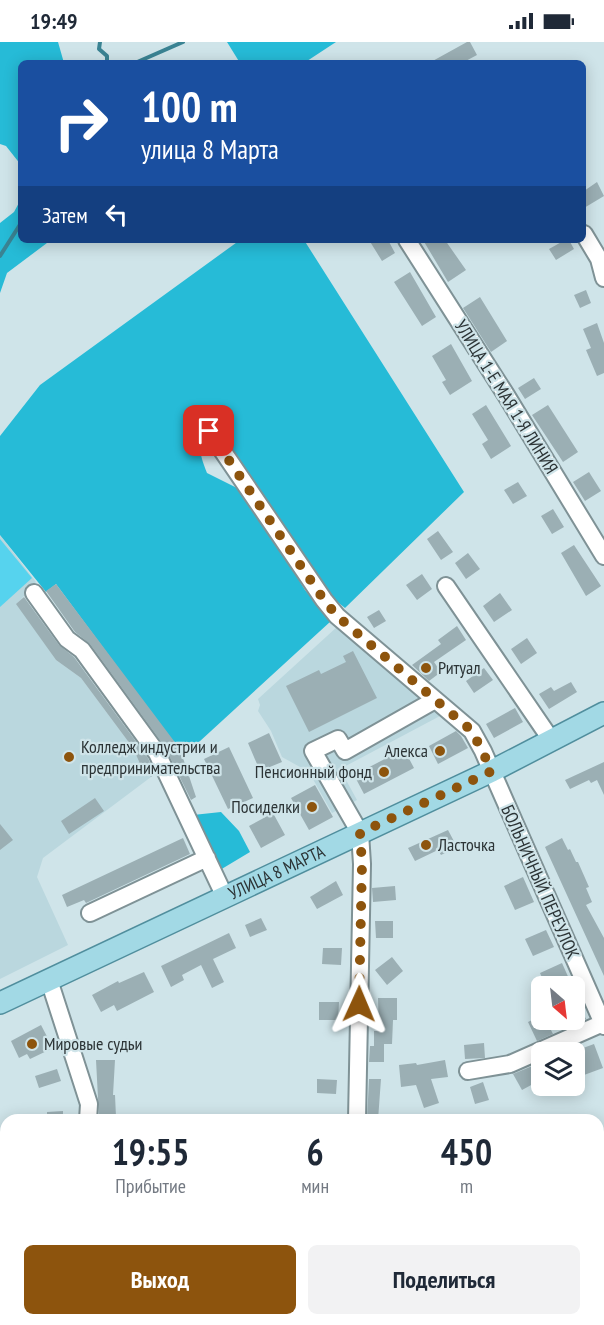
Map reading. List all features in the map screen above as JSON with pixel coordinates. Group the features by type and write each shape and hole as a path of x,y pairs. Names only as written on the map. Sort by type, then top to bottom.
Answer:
{"main road":[{"name":"УЛИЦА 8 МАРТА","path":"1,1001 492,771 604,713"}],"street":[{"path":"586,237 599,259 604,278"},
{"name":"УЛИЦА 1-Е МАЯ 1-Я ЛИНИЯ","path":"408,243 506,395 604,556"},
{"name":"БОЛЬНИЧНЫЙ ПЕРЕУЛОК","path":"209,431 337,616 472,731 492,771 603,1024"},
{"path":"446,586 552,741"},
{"path":"34,593 67,639 82,650 158,753 225,897"},
{"path":"357,1114 362,864 360,833 313,751 338,739 345,751 435,700"},
{"path":"90,913 207,858"},
{"path":"49,980 89,1104 88,1114"},
{"path":"468,1071 510,1064 603,1024"}],"shaded area":[{"path":"0,42 58,42 63,60 18,60 18,161 6,146 0,144"},
{"path":"227,42 336,42 309,60 238,60"},
{"path":"18,205 18,243 47,243 7,273 0,293 0,223 14,212"},
{"path":"236,243 306,243 464,492 345,608 324,591 207,418 200,446 207,473 239,489 263,522 305,590 331,621 187,753 181,753 56,584 46,592 0,535 0,436 40,385"},
{"name":"Колледж индустрии и предпринимательства","path":"0,535 36,582 17,604 56,660 81,678 133,748 141,766 151,777 43,858 37,877 68,945 0,979"},
{"path":"0,539 32,578 0,607"},
{"path":"338,626 440,716 340,769 357,800 332,813 309,772 282,757 271,731 258,711 260,705 258,699"},
{"path":"221,812 239,831 250,852 220,870 193,815"}],"building":[{"path":"467,42 470,42 477,55 468,60 434,60"},
{"path":"597,182 604,196 586,207 586,190"},
{"path":"371,243 390,243 395,253 382,261"},
{"path":"425,243 447,243 466,270 448,282"},
{"path":"560,243 571,243 574,249 556,260 549,249"},
{"path":"410,272 436,317 422,326 394,282"},
{"path":"586,290 591,303 580,308 574,295"},
{"path":"480,297 507,341 491,352 463,308"},
{"path":"597,323 604,343 604,373 597,376 586,350 591,348 583,329"},
{"path":"451,344 472,381 450,395 442,382 446,380 432,356"},
{"path":"534,378 541,389 525,399 518,388"},
{"path":"486,405 511,446 491,459 482,444 488,440 472,414"},
{"path":"548,405 578,452 563,462 532,415"},
{"path":"589,472 601,491 585,501 573,482"},
{"path":"518,482 527,496 513,504 504,490"},
{"path":"553,509 564,527 552,534 541,516"},
{"path":"438,531 453,552 441,560 427,539"},
{"path":"574,545 601,586 586,596 561,553"},
{"path":"468,553 480,569 466,579 455,563"},
{"path":"422,574 432,589 417,600 406,585"},
{"path":"56,584 180,749 196,797 191,800 165,747 90,644 75,632 46,591"},
{"path":"500,593 512,610 494,622 483,606"},
{"path":"24,597 59,645 74,657 148,758 155,774 151,777 141,766 133,748 81,678 56,660 16,604"},
{"path":"379,610 386,621 374,628 367,617"},
{"path":"457,626 466,640 434,662 441,672 429,681 412,665 441,644 438,640"},
{"path":"527,638 537,653 521,664 511,649"},
{"path":"353,651 377,698 309,732 286,686 319,670 321,674 346,662 343,656"},
{"path":"484,668 493,680 474,693 466,681"},
{"path":"571,682 577,692 549,709 539,694 551,687 554,691"},
{"path":"515,708 523,722 494,738 486,724"},
{"path":"456,731 468,748 438,764 429,746"},
{"path":"269,733 282,762 260,771 248,743"},
{"path":"229,747 253,798 228,809 204,759"},
{"name":"Пенсионный фонд","path":"404,749 414,768 364,794 354,775"},
{"path":"604,762 604,795 597,780 591,783 589,780 570,789 565,780"},
{"name":"Посиделки","path":"315,785 333,817 309,830 291,798"},
{"path":"95,798 104,811 69,834 61,821"},
{"path":"273,813 285,835 261,848 249,826"},
{"path":"0,824 13,840 0,850"},
{"path":"448,830 457,847 441,855 438,850 415,861 408,848"},
{"path":"183,838 190,854 86,903 84,900 67,907 62,895"},
{"path":"562,838 578,862 589,887 586,888 592,902 586,905 604,938 604,976 545,847"},
{"path":"523,877 534,902 515,910 504,886"},
{"path":"336,881 343,895 317,909 310,897"},
{"path":"395,886 396,900 373,902 372,888"},
{"path":"261,918 267,930 250,937 245,925"},
{"path":"375,921 393,921 393,938 376,938"},
{"path":"546,930 554,947 533,956 525,939"},
{"path":"229,933 236,948 213,959 224,982 212,988 201,965 182,975 184,980 171,987 161,966"},
{"path":"323,948 342,948 341,965 322,964"},
{"path":"392,957 403,971 387,985 375,970"},
{"path":"562,963 568,976 541,976 540,973"},
{"path":"144,972 154,992 117,1011 114,1005 101,1012 92,995 118,981 119,983"},
{"path":"378,998 397,998 397,1020 393,1020 392,1044 384,1044 384,1062 369,1062 370,1046 374,1046 374,1031 379,1031"},
{"path":"319,1002 339,1002 338,1020 319,1020"},
{"name":"Мировые судьи","path":"41,1025 53,1048 30,1059 27,1054 19,1058 11,1041"},
{"path":"532,1030 551,1030 553,1034 537,1041"},
{"path":"484,1043 485,1058 465,1059 464,1045"},
{"path":"594,1044 603,1068 585,1075 585,1047"},
{"path":"96,1060 115,1060 113,1095 115,1095 116,1114 99,1114"},
{"path":"445,1060 448,1077 431,1079 439,1103 424,1108 416,1085 401,1087 399,1065 416,1063 417,1065"},
{"path":"531,1067 531,1085 522,1090 513,1074"},
{"path":"57,1069 61,1081 39,1088 35,1076"},
{"path":"317,1079 337,1080 336,1094 317,1093"},
{"path":"369,1079 381,1079 378,1114 367,1114"},
{"path":"483,1082 489,1100 475,1104 470,1087"},
{"path":"63,1111 63,1114 47,1114 47,1112"}],"waterway":[{"path":"100,42 99,49 107,56 107,60"},
{"path":"142,60 183,42"},
{"path":"0,256 18,228"}],"place":[{"name":"Ритуал","path":"426,668"},
{"name":"Алекса","path":"440,751"},
{"name":"Колледж индустрии и предпринимательства","path":"69,757"},
{"name":"Пенсионный фонд","path":"384,772"},
{"name":"Посиделки","path":"312,807"},
{"name":"Ласточка","path":"426,845"},
{"name":"Мировые судьи","path":"32,1044"}],"route":[{"path":"209,431 337,616 472,731 492,771 360,833 362,864 359,1004"}]}
